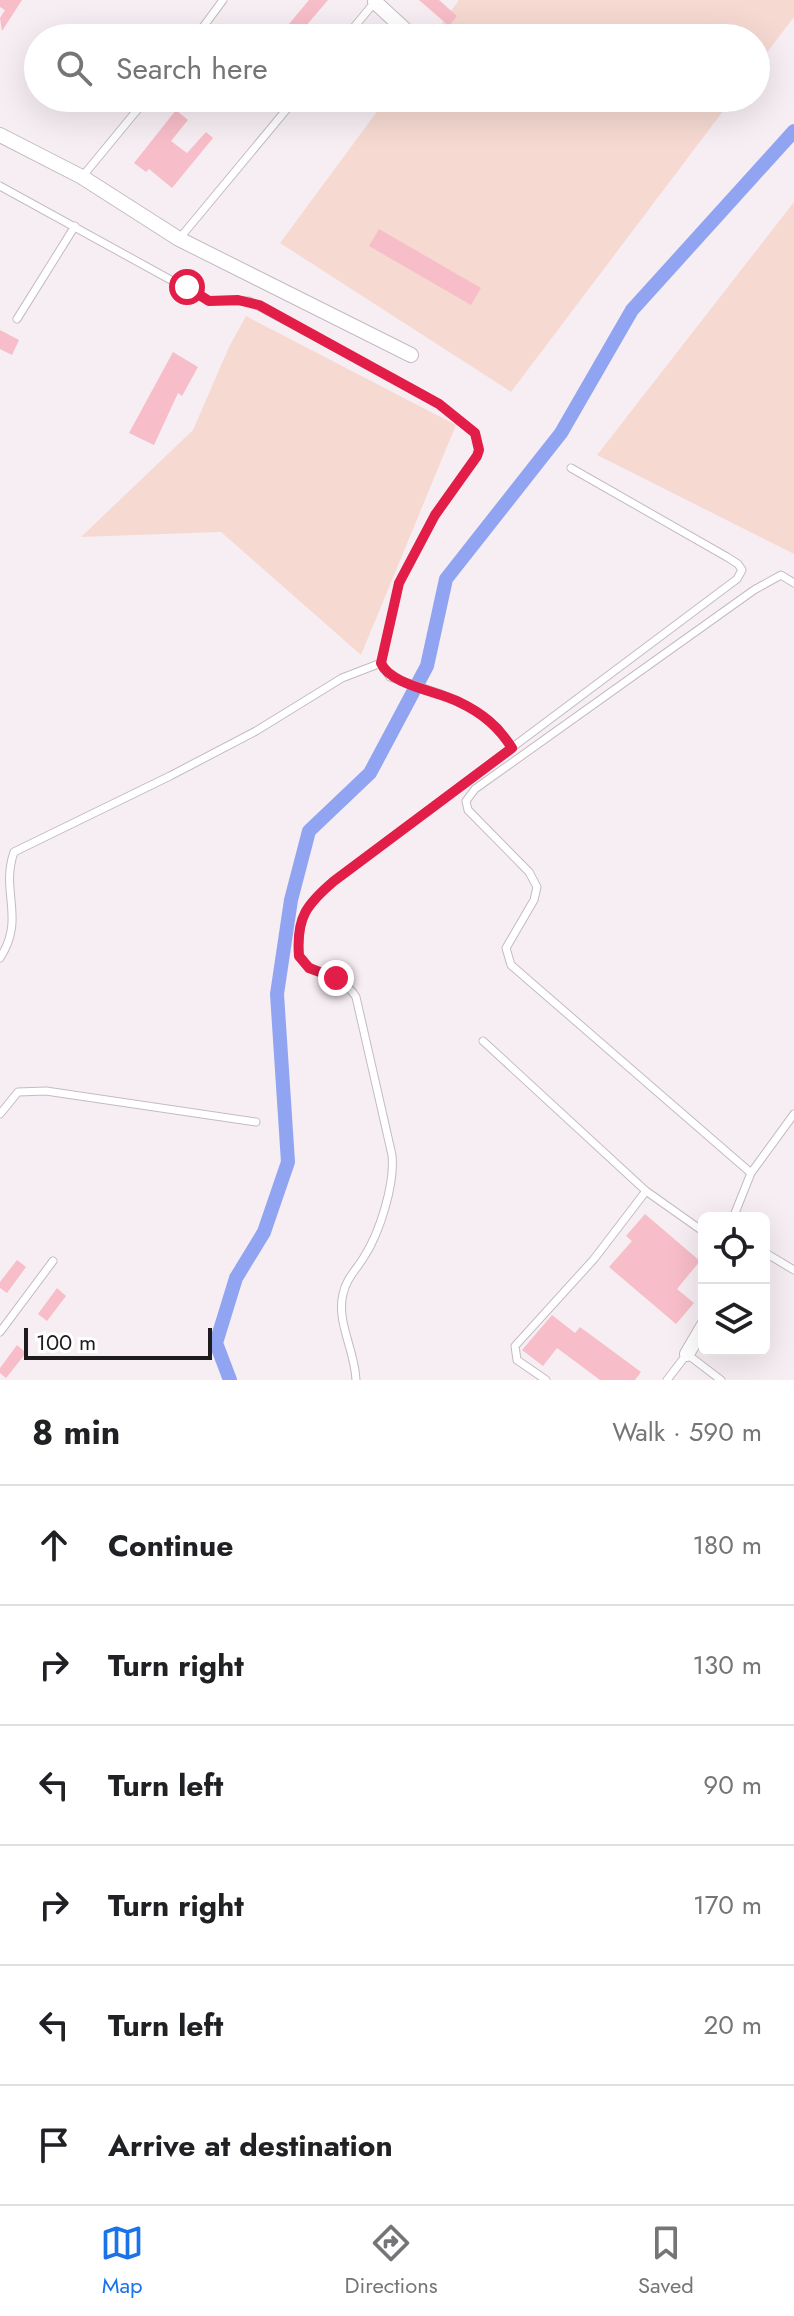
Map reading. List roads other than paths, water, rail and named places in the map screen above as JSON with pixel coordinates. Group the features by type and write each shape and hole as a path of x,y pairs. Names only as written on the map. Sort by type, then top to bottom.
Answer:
{"street":[{"path":"375,1 399,24"},
{"path":"0,135 82,177 179,239 411,355"},
{"path":"687,1354 698,1335"}],"lane":[{"path":"205,24 223,0"},
{"path":"356,24 375,1"},
{"path":"82,177 135,112"},
{"path":"179,239 284,112"},
{"path":"0,186 209,301 249,301 291,321 439,404 475,433 479,450 477,456 435,515 399,583 381,663 390,677 441,694 486,718 497,727 512,748"},
{"path":"17,319 75,226"},
{"path":"356,1380 352,1346 342,1319 341,1299 348,1278 366,1255 394,1172 356,997 348,985 309,968 301,961 298,947 307,905 334,881 737,579 742,570 727,557 571,468"},
{"path":"751,1173 511,965 506,948 534,900 537,887 529,872 468,810 466,801 475,789 754,590 781,575 794,583"},
{"path":"0,958 11,928 1,883 4,865 14,852 256,731 342,678 381,663"},
{"path":"483,1041 646,1191 698,1228"},
{"path":"0,1114 18,1092 46,1091 256,1122"},
{"path":"735,1212 751,1173 794,1114"},
{"path":"546,1380 517,1360 515,1346 594,1259 646,1191"},
{"path":"770,1256 794,1270"},
{"path":"0,1332 3,1320 53,1261"},
{"path":"667,1380 687,1354 721,1380"}],"waterway":[{"path":"230,1380 216,1343 236,1278 264,1232 288,1162 277,994 291,900 309,831 370,773 427,666 446,579 561,433 632,310 794,131"}]}
